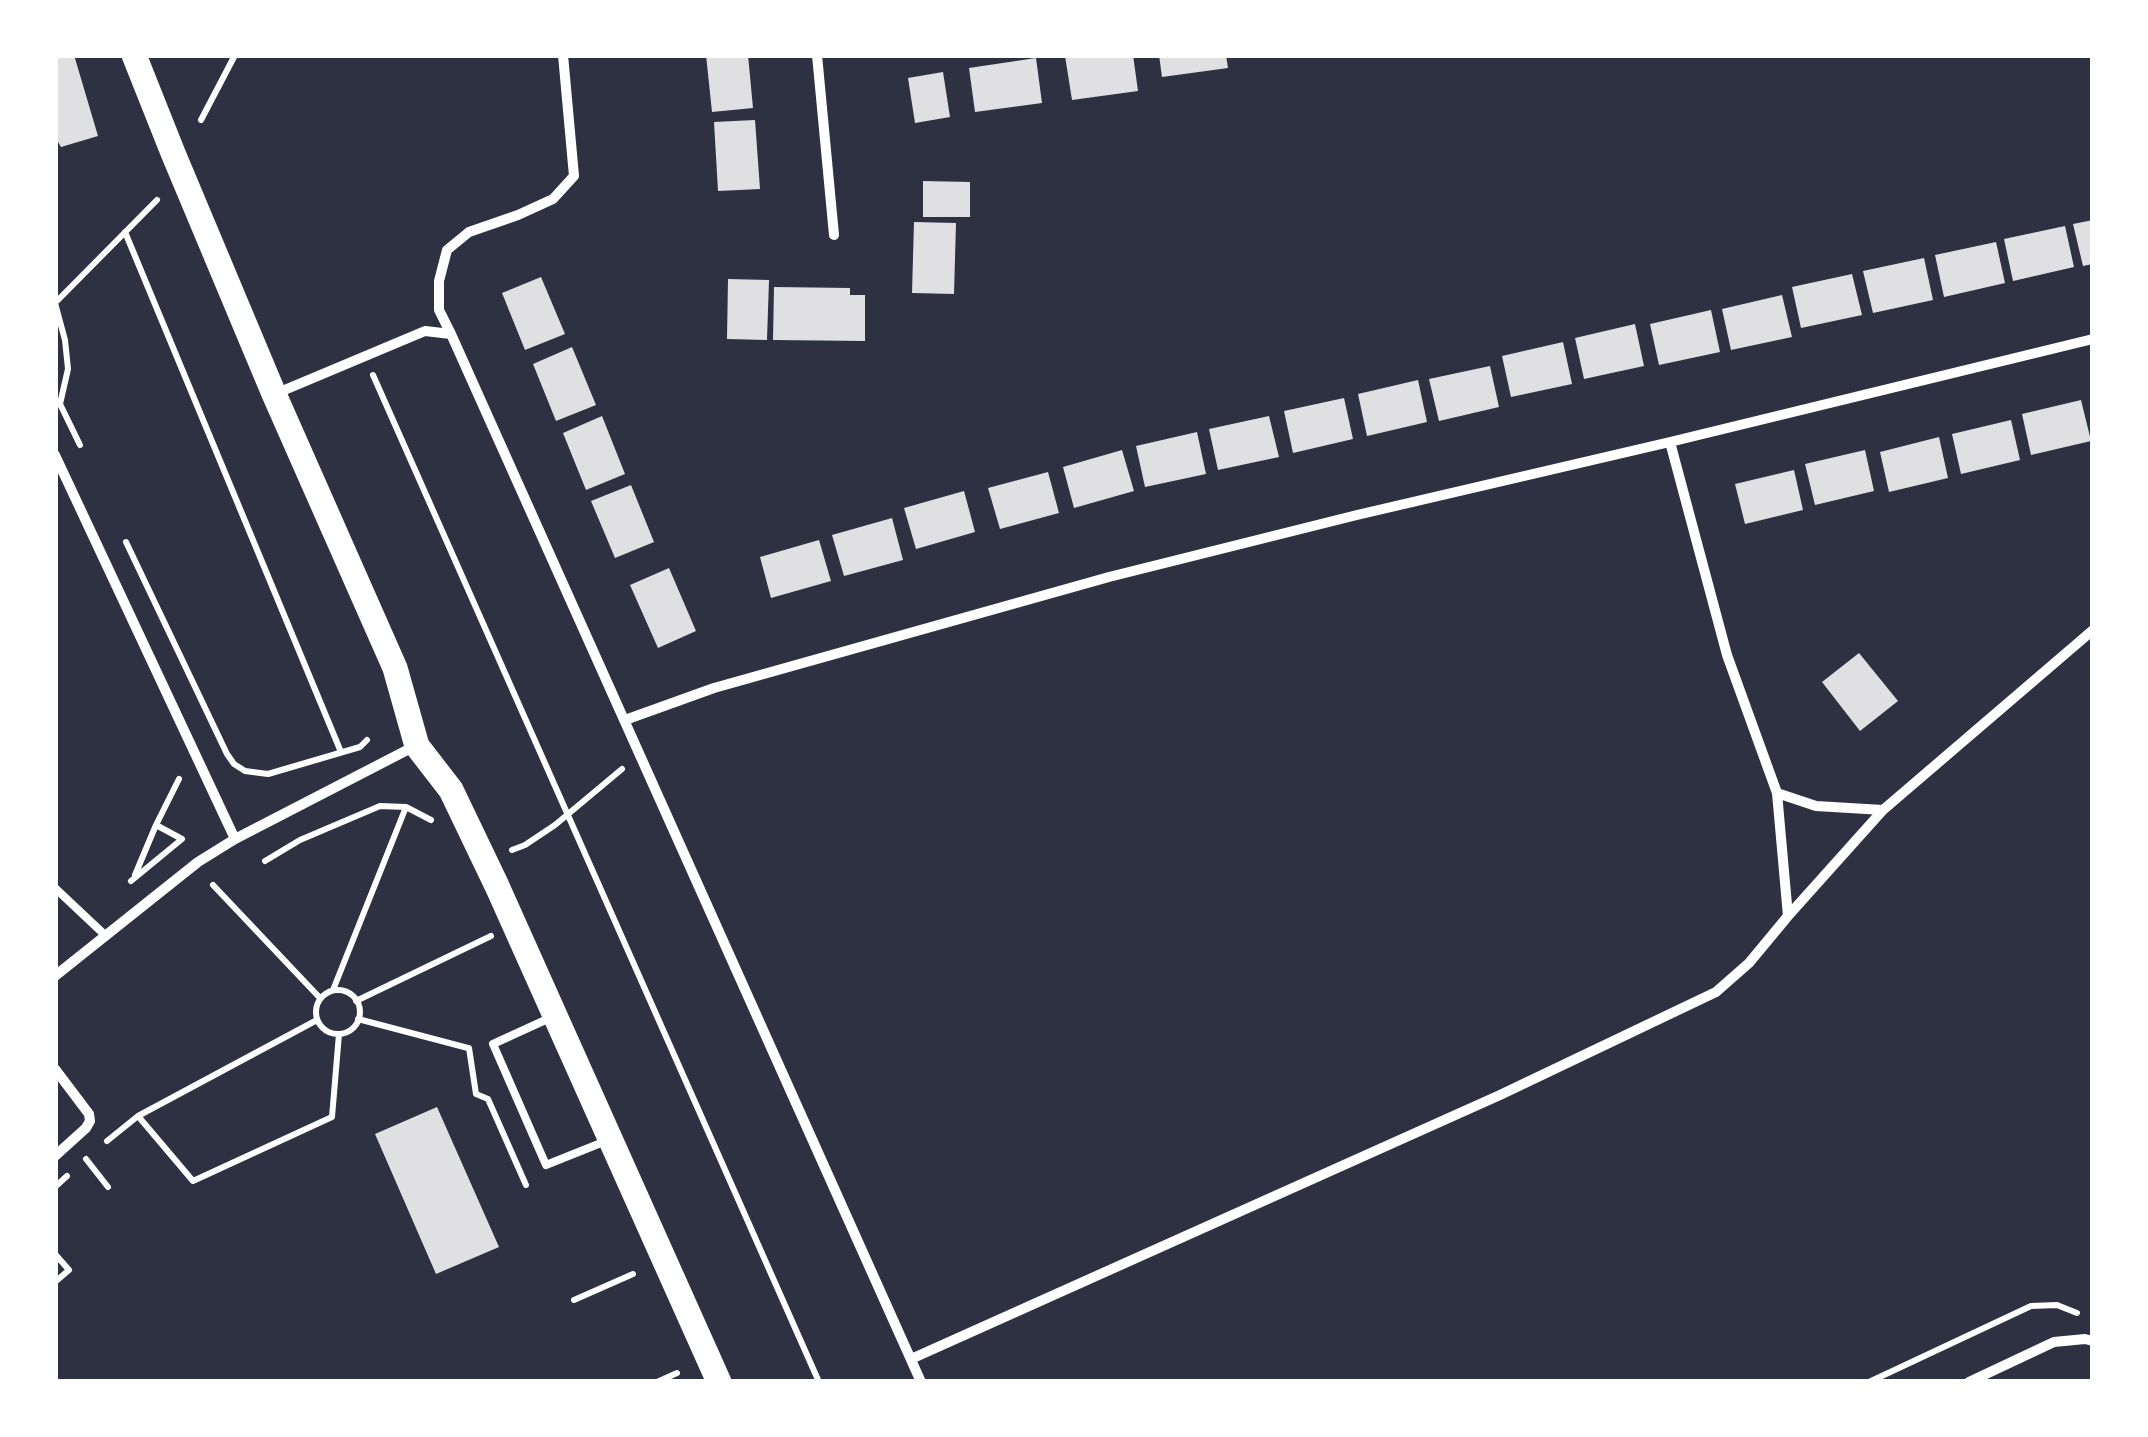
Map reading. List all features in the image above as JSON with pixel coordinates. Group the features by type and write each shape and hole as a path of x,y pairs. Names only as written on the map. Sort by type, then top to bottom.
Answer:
{"main road":[{"path":"134,55 274,394 394,668 417,746 450,790 497,886 719,1382"}],"street":[{"path":"563,55 574,176 553,199 469,232 447,250 439,281 439,310 921,1382"},
{"path":"816,55 834,235"},
{"path":"274,394 425,331 452,334"},
{"path":"624,720 714,688 1109,578 2093,338"},
{"path":"1670,442 1727,655 1777,793 1788,916"},
{"path":"55,456 234,839"},
{"path":"910,1359 1500,1094 1716,992 1749,963 1883,810 2093,630"},
{"path":"55,976 198,862 234,839 417,746"},
{"path":"1777,793 1816,806 1883,810"},
{"path":"55,1070 89,1114 90,1121 55,1156"},
{"path":"1969,1382 2054,1342 2093,1341"}],"lane":[{"path":"55,888 106,936"},
{"path":"554,1016 493,1044 546,1165 610,1139"}],"path":[{"path":"200,120 234,55"},
{"path":"85,457 60,404 68,369 66,340 55,303 157,200"},
{"path":"126,232 342,752"},
{"path":"364,356 819,1382"},
{"path":"118,527 234,764 245,771 268,774 360,747 367,740"},
{"path":"506,852 525,845 555,825 640,755"},
{"path":"133,879 180,781 172,764"},
{"path":"265,861 300,840 380,806 406,806 428,816 440,829"},
{"path":"333,990 348,992 359,1010 352,1028 339,1034 326,1030 317,1020 320,998 333,990 406,806"},
{"path":"88,919 182,839 156,826"},
{"path":"213,885 320,998"},
{"path":"356,1000 495,934 489,920"},
{"path":"358,1019 468,1048"},
{"path":"317,1020 138,1116 193,1181 332,1117 339,1034"},
{"path":"86,1160 108,1186"},
{"path":"55,1254 69,1270 55,1282"},
{"path":"574,1300 633,1274"},
{"path":"1869,1382 2032,1306 2057,1305 2083,1313"},
{"path":"657,1382 677,1373"}],"building":[{"path":"55,55 74,55 98,136 61,147 55,137"},
{"path":"706,55 748,55 753,108 712,112"},
{"path":"1133,55 1138,91 1072,100 1065,56"},
{"path":"1159,55 1226,55 1228,68 1162,77"},
{"path":"1036,58 1042,103 975,112 969,68"},
{"path":"943,72 950,117 915,123 908,78"},
{"path":"755,120 760,189 718,191 714,122"},
{"path":"923,181 970,182 970,217 923,217"},
{"path":"2093,220 2093,264 2083,266 2073,224"},
{"path":"914,222 956,223 954,294 912,293"},
{"path":"2065,226 2074,267 2013,281 2004,239"},
{"path":"1996,242 2005,283 1944,297 1935,255"},
{"path":"1924,258 1933,300 1873,313 1863,271"},
{"path":"1852,274 1862,315 1801,328 1792,287"},
{"path":"541,277 565,334 525,350 502,293"},
{"path":"728,279 769,280 767,340 727,339"},
{"path":"774,287 850,288 850,295 865,295 865,341 773,340"},
{"path":"1782,295 1792,337 1731,350 1722,309"},
{"path":"1711,310 1720,352 1659,365 1650,324"},
{"path":"1635,324 1644,366 1584,379 1575,338"},
{"path":"1563,342 1572,384 1511,397 1502,356"},
{"path":"572,347 596,405 556,421 533,364"},
{"path":"1490,366 1499,407 1439,421 1429,379"},
{"path":"1418,380 1427,422 1367,436 1358,394"},
{"path":"1344,398 1353,439 1293,453 1284,411"},
{"path":"2081,400 2091,441 2031,455 2022,414"},
{"path":"602,416 625,474 586,490 563,433"},
{"path":"1269,416 1279,457 1218,470 1209,429"},
{"path":"2011,420 2020,460 1961,474 1952,434"},
{"path":"1197,432 1206,474 1145,487 1136,446"},
{"path":"1939,437 1948,478 1889,492 1880,452"},
{"path":"1122,450 1134,491 1074,508 1063,467"},
{"path":"1865,450 1874,491 1815,505 1805,464"},
{"path":"1794,470 1803,510 1745,524 1735,484"},
{"path":"1048,472 1059,513 1000,529 988,488"},
{"path":"631,485 654,542 615,558 591,501"},
{"path":"964,491 975,532 916,549 904,508"},
{"path":"892,518 903,560 844,576 832,535"},
{"path":"819,540 831,581 771,598 760,557"},
{"path":"669,568 696,631 658,648 630,585"},
{"path":"1859,653 1898,701 1860,731 1822,682"},
{"path":"437,1107 499,1247 436,1274 375,1134"}]}
